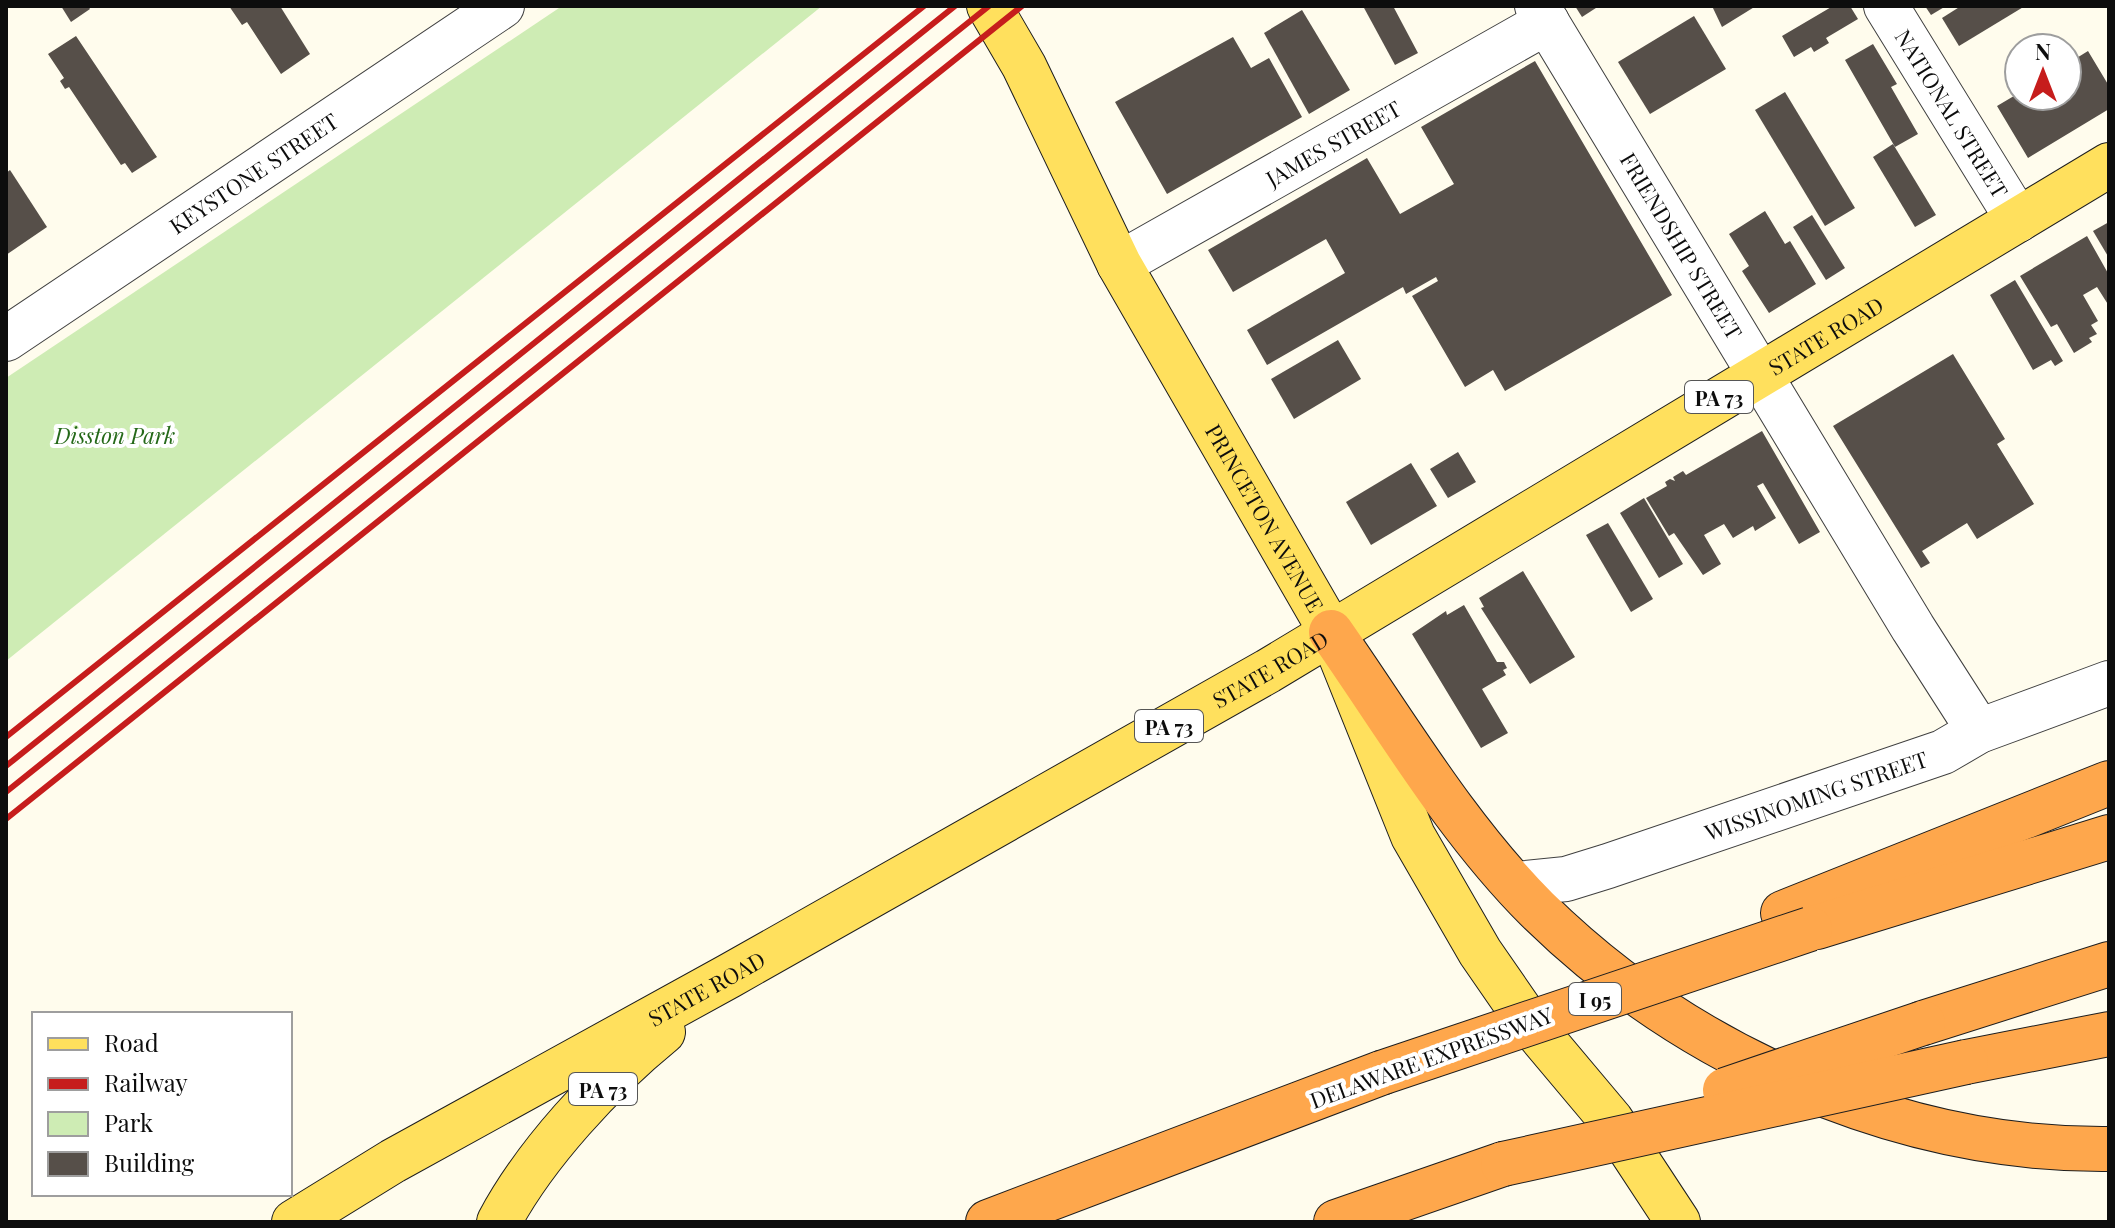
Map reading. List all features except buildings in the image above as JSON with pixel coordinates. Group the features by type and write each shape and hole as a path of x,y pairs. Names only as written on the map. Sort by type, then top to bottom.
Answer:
{"highway":[{"path":"1331,632 1451,806 1516,884 1587,955 1642,999 1720,1047 1816,1092 1893,1118 2016,1143 2109,1149"},
{"path":"1796,921 2109,783"},
{"name":"DELAWARE EXPRESSWAY","path":"988,1222 1381,1073 1796,921 2109,837"},
{"path":"1336,1222 1923,1023 2109,964"},
{"path":"1503,1164 1966,1062 2109,1034"}],"main road":[{"name":"PRINCETON AVENUE","path":"989,6 1024,66 1119,264 1331,632 1413,836 1480,952 1527,1020 1611,1120 1678,1222"},
{"name":"STATE ROAD","path":"294,1222 393,1161 729,976 1331,632 2109,165"},
{"name":"PA 73","path":"499,1222 509,1203 575,1118 642,1048 729,976"}],"street":[{"name":"KEYSTONE STREET","path":"6,339 502,6"},
{"name":"NATIONAL STREET","path":"1886,6 2018,220"},
{"name":"JAMES STREET","path":"1119,264 1542,14"},
{"name":"FRIENDSHIP STREET","path":"1542,14 1979,731"},
{"name":"WISSINOMING STREET","path":"1516,884 1566,879 1608,866 1943,752 1979,731 2109,683"}],"green space":[{"name":"Disston Park","path":"562,6 822,6 6,661 6,378"}],"railway":[{"path":"6,737 924,6"},
{"path":"6,766 955,6"},
{"path":"6,792 989,6"},
{"path":"6,819 1022,6"}]}
